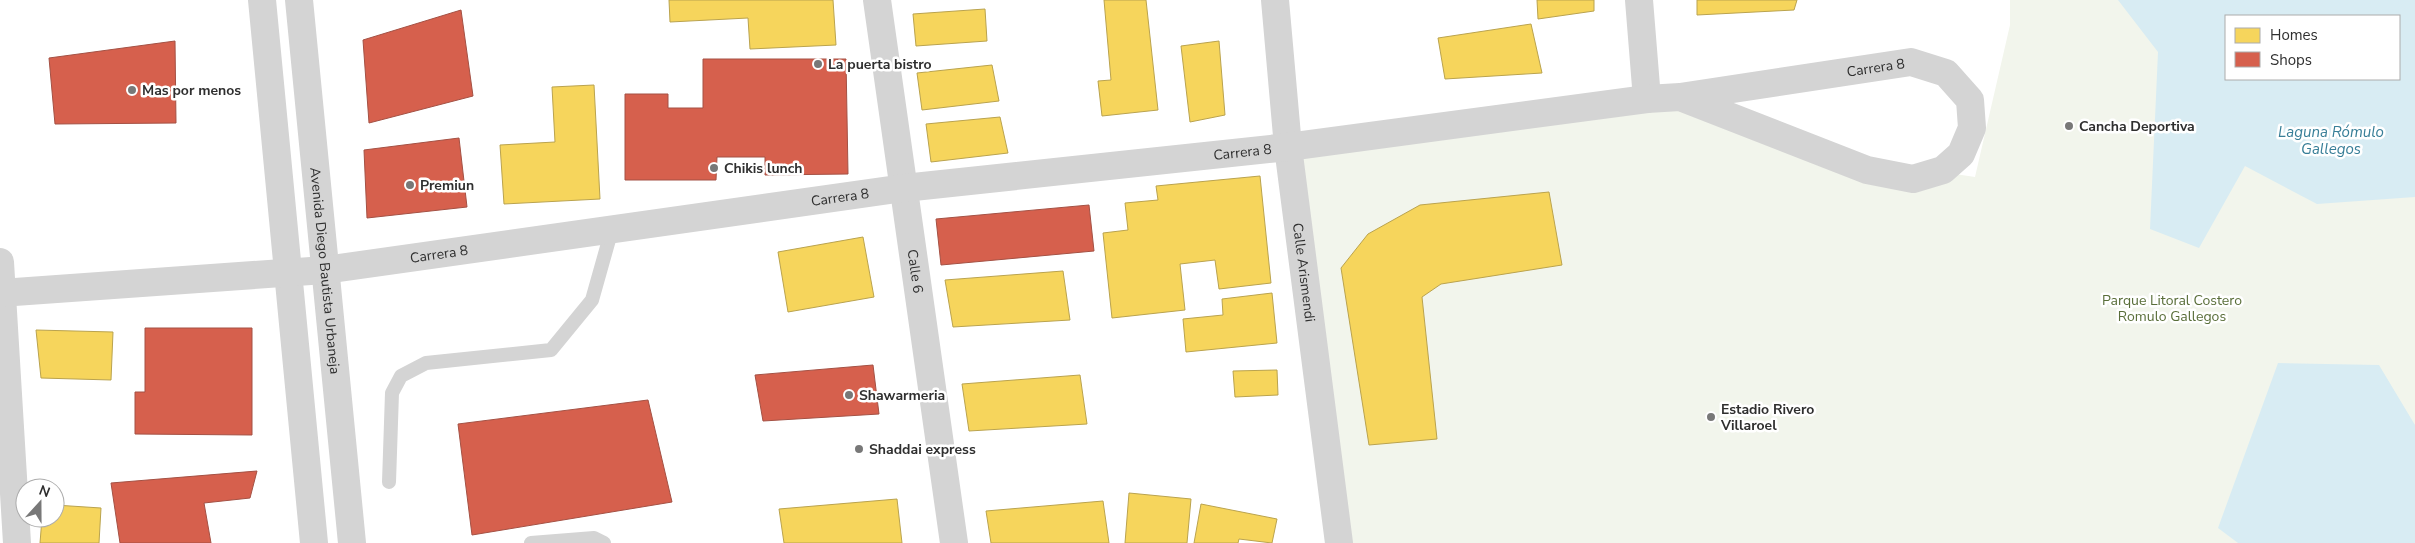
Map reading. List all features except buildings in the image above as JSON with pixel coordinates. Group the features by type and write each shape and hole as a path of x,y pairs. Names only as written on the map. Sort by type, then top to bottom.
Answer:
{"street":[{"path":"262,0 314,543"},
{"name":"Avenida Diego Bautista Urbaneja","path":"299,0 352,543"},
{"name":"Calle 6","path":"877,0 954,543"},
{"name":"Calle Arismendi","path":"1275,0 1288,147 1339,543"},
{"path":"1638,0 1648,99"},
{"name":"Carrera 8","path":"1,293 325,270 904,188 1288,147 1648,99 1680,97 1911,62 1946,73 1970,100 1972,128 1961,154 1943,170 1914,179 1867,170 1680,97"},
{"path":"0,262 17,543"}],"lane":[{"path":"389,482 392,393 401,376 426,363 551,350 592,300 612,230"},
{"path":"531,543 594,538 604,543"}],"green space":[{"name":"Parque Litoral Costero Romulo Gallegos","path":"2010,0 2415,0 2415,543 1333,543 1288,147 1680,97 1828,155 1975,177 2010,25"}],"water":[{"name":"Laguna Rómulo Gallegos","path":"2118,0 2415,0 2415,197 2317,204 2245,166 2199,248 2150,229 2158,52"},
{"path":"2278,363 2379,365 2415,425 2415,543 2238,543 2218,528"}],"place":[{"name":"La puerta bistro","path":"818,64"},
{"name":"Mas por menos","path":"132,90"},
{"name":"Cancha Deportiva","path":"2069,126"},
{"name":"Chikis lunch","path":"714,168"},
{"name":"Premiun","path":"410,185"},
{"name":"Shawarmeria","path":"849,395"},
{"name":"Estadio Rivero Villaroel","path":"1711,417"},
{"name":"Shaddai express","path":"859,449"}]}
